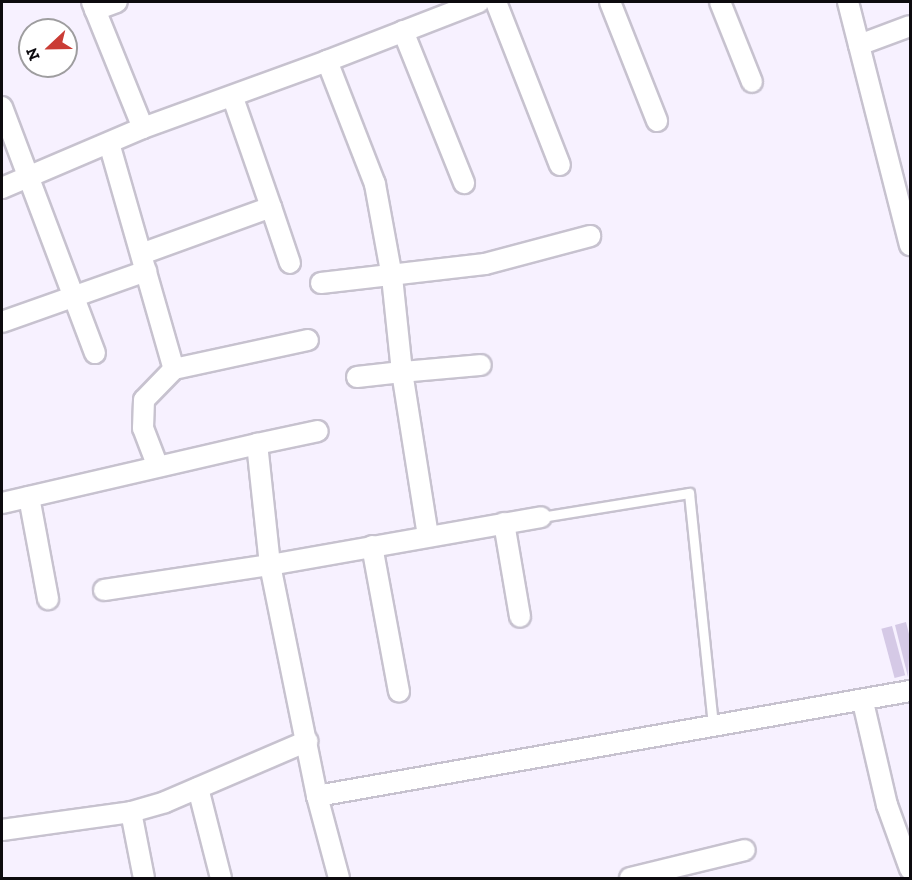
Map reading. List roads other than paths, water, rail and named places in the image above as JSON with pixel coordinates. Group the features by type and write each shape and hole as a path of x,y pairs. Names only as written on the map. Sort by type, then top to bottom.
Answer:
{"street":[{"path":"117,2 94,6 143,128"},
{"path":"2,188 143,128 233,98 479,2"},
{"path":"496,2 560,165"},
{"path":"610,2 657,121"},
{"path":"720,2 752,82"},
{"path":"848,2 910,245"},
{"path":"858,45 910,26"},
{"path":"403,31 464,183"},
{"path":"327,61 375,184 392,277 402,372 428,536"},
{"path":"233,98 290,263"},
{"path":"2,107 31,177 95,353"},
{"path":"109,143 174,369"},
{"path":"2,322 73,296 271,207"},
{"path":"321,282 392,277 485,264 590,236"},
{"path":"157,464 144,428 144,399 174,369 308,340"},
{"path":"357,377 482,365"},
{"path":"2,503 157,464 318,430"},
{"path":"257,444 270,565 317,796 339,879"},
{"path":"29,497 48,599"},
{"path":"104,590 270,565 541,517"},
{"path":"504,523 520,617"},
{"path":"372,546 399,692"},
{"path":"317,796 713,724 863,702 910,691"},
{"path":"863,702 887,806 910,869"},
{"path":"2,830 131,812 198,788 307,741"},
{"path":"198,788 221,879"},
{"path":"131,812 144,879"},
{"path":"630,879 745,850"}],"lane":[{"path":"541,517 689,493 713,724"}]}
